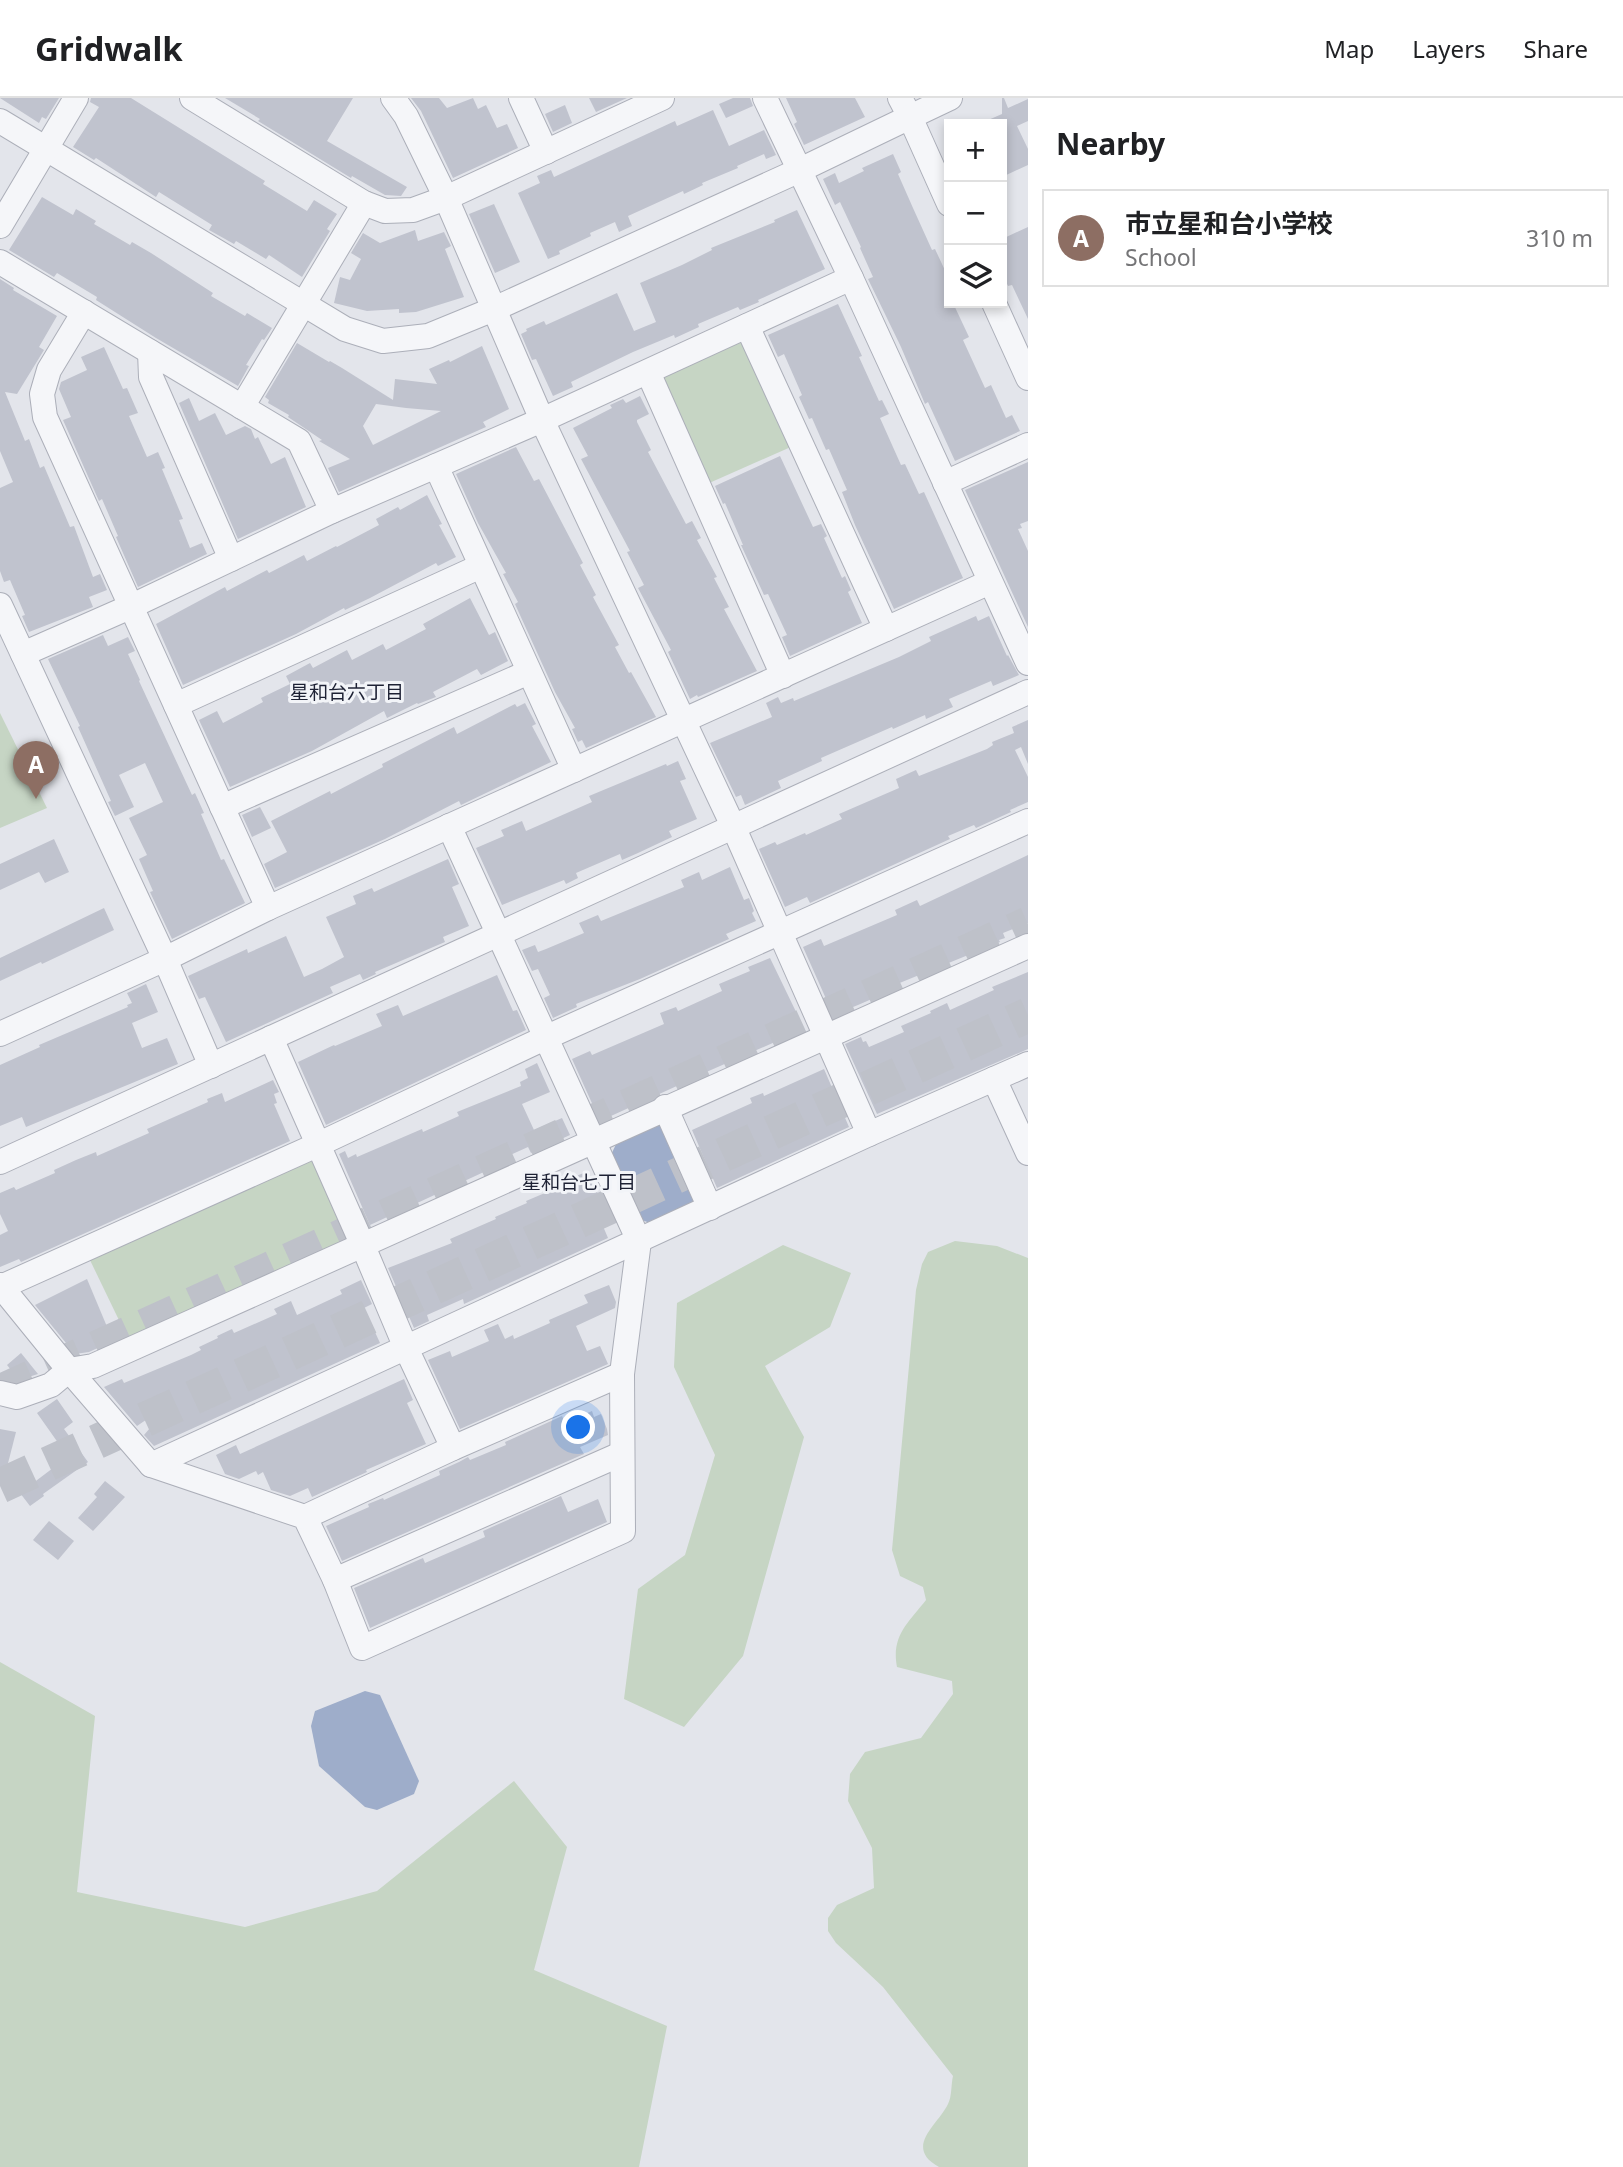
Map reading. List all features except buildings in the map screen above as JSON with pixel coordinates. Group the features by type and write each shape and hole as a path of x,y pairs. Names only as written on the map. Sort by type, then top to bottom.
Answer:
{"street":[{"path":"0,226 76,98"},
{"path":"393,98 406,116 446,198 542,420 733,826 869,1134"},
{"path":"521,98 546,152"},
{"path":"765,98 1028,663"},
{"path":"0,121 345,330 383,341 428,336 494,309 800,170 905,107 950,98"},
{"path":"205,101 364,203 385,211 413,210 446,198 652,100"},
{"path":"905,107 944,193"},
{"path":"243,407 364,203"},
{"path":"0,261 299,441 331,511"},
{"path":"23,654 132,606 331,511 542,420 850,278"},
{"path":"996,308 1028,378"},
{"path":"84,312 49,369 42,394 45,417 268,908"},
{"path":"747,326 886,629"},
{"path":"150,352 150,377 231,559"},
{"path":"648,372 783,676"},
{"path":"945,484 1028,446"},
{"path":"436,466 574,770"},
{"path":"176,705 481,566"},
{"path":"0,1034 165,959 268,908 990,582"},
{"path":"0,606 165,959 211,1066"},
{"path":"222,807 529,672"},
{"path":"0,1162 1028,692"},
{"path":"622,1374 305,1517 152,1465 69,1370 1,1286 1028,821"},
{"path":"305,1517 335,1580 362,1648 623,1531 622,1374 639,1241 449,826"},
{"path":"0,1393 17,1397 51,1385 69,1370 93,1366 363,1246 593,1139 1028,946"},
{"path":"271,1038 406,1348 453,1448"},
{"path":"152,1465 869,1134 1028,1064"},
{"path":"995,1079 1028,1153"},
{"path":"665,1107 710,1208"},
{"path":"335,1580 621,1454"}],"green space":[{"path":"734,338 747,342 793,446 707,484 662,384 665,371"},
{"path":"0,713 47,808 0,828"},
{"path":"303,1159 317,1163 347,1233 345,1246 129,1341 89,1258"},
{"path":"955,1241 997,1246 1028,1258 1028,2167 939,2167 929,2159 923,2144 948,2104 953,2076 883,1987 836,1943 828,1931 828,1918 837,1905 874,1888 872,1848 848,1801 850,1774 865,1752 921,1738 953,1694 952,1681 897,1667 896,1647 902,1630 926,1600 923,1587 900,1576 892,1550 916,1290 922,1264 928,1252"},
{"path":"783,1245 851,1273 830,1327 765,1366 804,1437 743,1656 684,1727 624,1699 638,1589 685,1555 715,1455 674,1367 677,1303"},
{"path":"0,1662 95,1716 77,1892 245,1927 377,1891 514,1781 567,1847 534,1970 667,2026 639,2167 0,2167"}],"water":[{"path":"664,1122 702,1202 655,1225 642,1220 611,1155 617,1142"},
{"path":"365,1691 380,1695 419,1781 414,1794 377,1810 365,1807 319,1766 311,1726 315,1711"}],"tunnel":[{"path":"0,1392 1028,924"},
{"path":"0,1486 1028,1015"}],"place":[{"name":"市立星和台小学校","path":"36,799"}],"district":[{"name":"星和台六丁目","path":"347,692"},
{"name":"星和台七丁目","path":"579,1182"}]}
